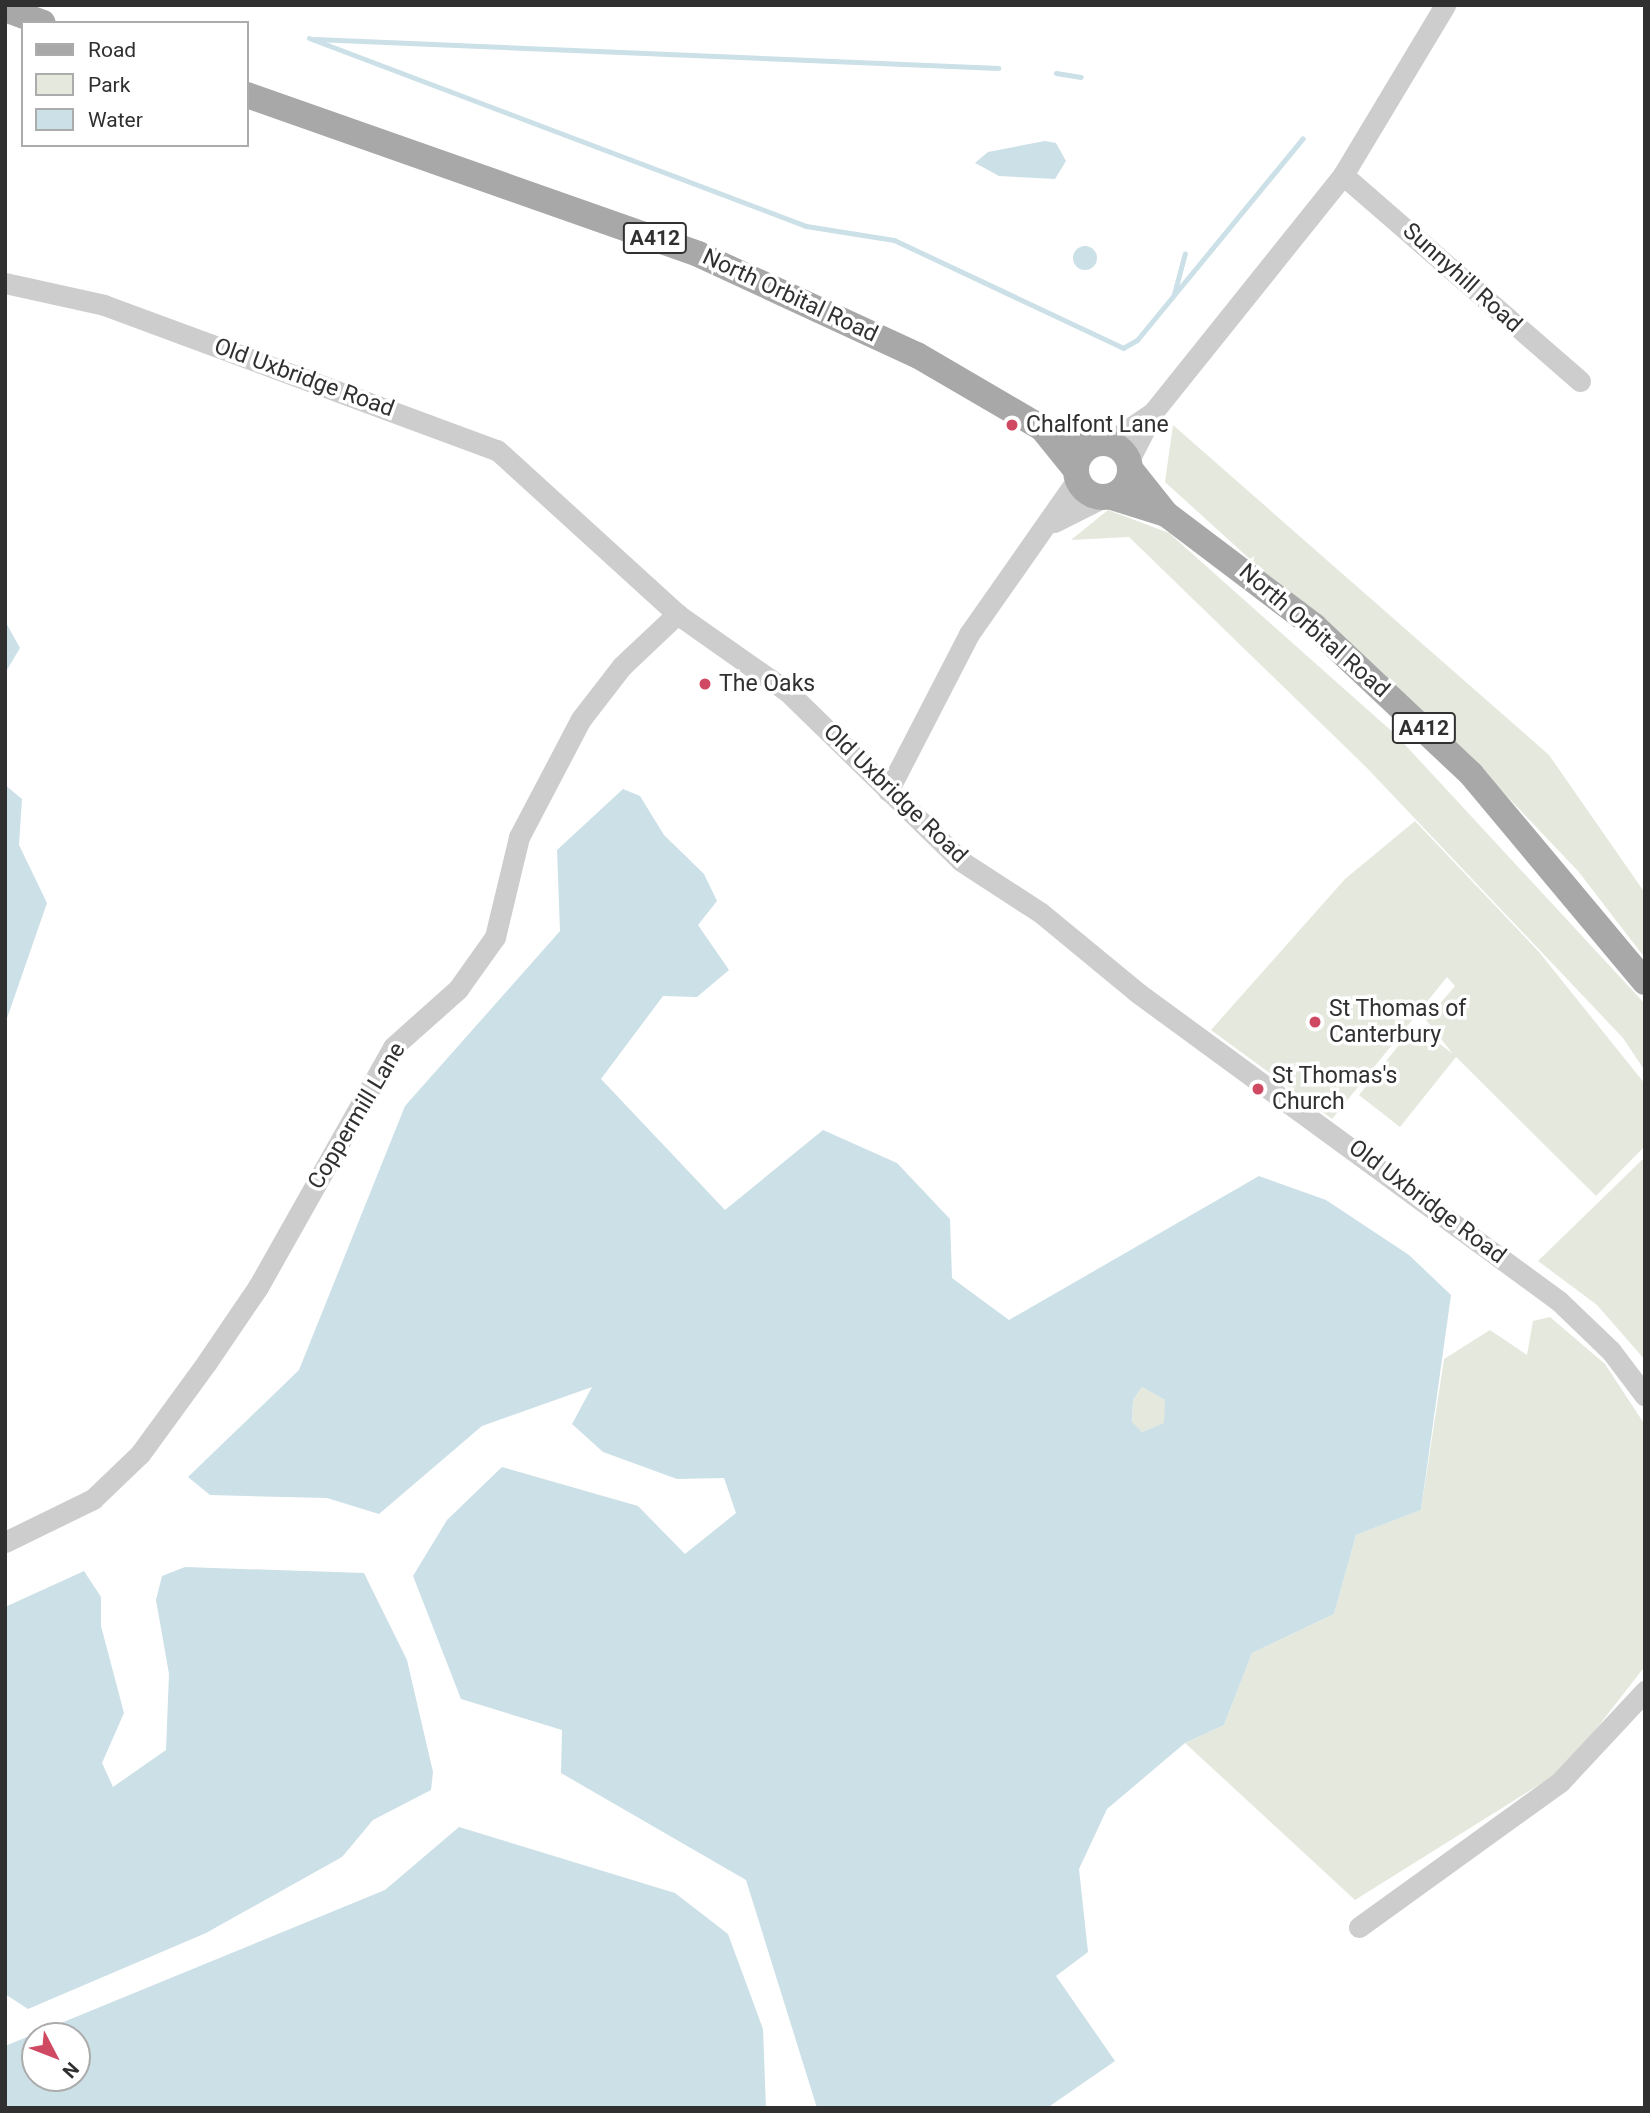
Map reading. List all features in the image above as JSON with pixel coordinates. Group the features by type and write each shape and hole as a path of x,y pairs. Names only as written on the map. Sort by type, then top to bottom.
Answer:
{"main road":[{"path":"5,9 38,21"},
{"name":"North Orbital Road","path":"248,96 698,254 916,355 1042,428 1103,443"},
{"name":"North Orbital Road","path":"1042,428 1077,475"},
{"path":"1103,443 1130,465 1125,488 1107,497 1077,475 1082,453 1103,443"},
{"name":"North Orbital Road","path":"1130,465 1166,514 1304,618 1426,730 1544,855 1645,982"},
{"name":"North Orbital Road","path":"1107,497 1166,514"}],"street":[{"path":"1130,465 1154,411 1343,175 1445,5"},
{"name":"Sunnyhill Road","path":"1343,175 1580,381"},
{"name":"Old Uxbridge Road","path":"5,283 103,305 254,356 354,401 478,439 525,472 677,614 788,692 961,861 1024,900 1138,993 1559,1301 1611,1351 1645,1396"},
{"path":"1103,443 1154,411"},
{"path":"888,791 969,634 1049,525 1077,475"},
{"path":"1049,525 1107,497"},
{"name":"Coppermill Lane","path":"5,1542 93,1499 140,1454 207,1362 258,1287 393,1047 458,989 495,937 519,837 581,719 621,666 677,614"},
{"path":"1359,1927 1560,1782 1645,1691"}],"green space":[{"path":"1173,425 1549,755 1645,893 1645,958 1578,871 1484,772 1165,482"},
{"path":"1108,510 1169,533 1396,735 1645,1004 1645,1071 1623,1038 1366,767 1129,537 1071,540"},
{"path":"1415,821 1539,952 1645,1084 1645,1146 1596,1196 1456,1057 1400,1127 1359,1095 1415,1025 1453,1054 1426,1020 1455,986 1447,977 1332,1119 1211,1030 1345,879"},
{"path":"1645,1157 1645,1360 1597,1305 1538,1261"},
{"path":"1550,1317 1605,1364 1645,1425 1645,1666 1566,1768 1355,1900 1185,1743 1224,1725 1252,1653 1334,1614 1356,1535 1421,1510 1444,1359 1490,1330 1527,1355 1533,1321"},
{"path":"1142,1387 1165,1400 1165,1423 1142,1432 1132,1423 1133,1400"}],"water":[{"path":"1045,141 1056,143 1066,161 1055,179 999,176 975,163 988,152"},
{"path":"1085,246 1094,249 1097,258 1094,267 1085,270 1076,267 1073,258 1076,249"},
{"path":"5,621 20,648 5,673"},
{"path":"5,785 22,799 19,845 47,903 5,1024"},
{"path":"623,789 640,796 664,835 704,874 717,901 698,925 729,970 697,997 663,996 601,1079 725,1210 823,1130 897,1163 950,1219 952,1278 1009,1320 1259,1176 1326,1200 1409,1255 1451,1295 1421,1510 1356,1535 1334,1614 1252,1653 1224,1725 1185,1743 1107,1809 1079,1869 1088,1952 1056,1976 1115,2061 1047,2108 817,2108 746,1880 561,1773 562,1730 461,1699 413,1576 447,1520 502,1467 638,1506 685,1554 736,1513 724,1478 677,1479 603,1452 572,1424 592,1387 482,1426 379,1514 327,1498 210,1495 188,1477 299,1370 405,1106 560,931 557,850","holes":["1142,1387 1165,1400 1164,1423 1142,1432 1132,1422 1133,1400"]},
{"path":"185,1567 364,1573 407,1660 433,1772 431,1790 373,1820 342,1857 206,1933 28,2009 5,1994 5,1607 84,1571 101,1597 101,1626 124,1713 102,1763 113,1787 166,1750 169,1674 156,1600 162,1576"},
{"path":"459,1827 675,1893 728,1934 763,2029 766,2108 5,2108 5,2046 21,2039 21,2092 91,2092 91,2022 63,2022 385,1890"}],"waterway":[{"path":"309,38 806,226 894,240 1123,348 1137,340 1303,138"},
{"path":"315,39 998,68"},
{"path":"1056,73 1081,77"},
{"path":"1174,294 1185,253"}],"place":[{"name":"Chalfont Lane","path":"1012,425"},
{"name":"The Oaks","path":"705,684"},
{"name":"St Thomas of Canterbury","path":"1315,1022"},
{"name":"St Thomas's Church","path":"1258,1089"}]}
